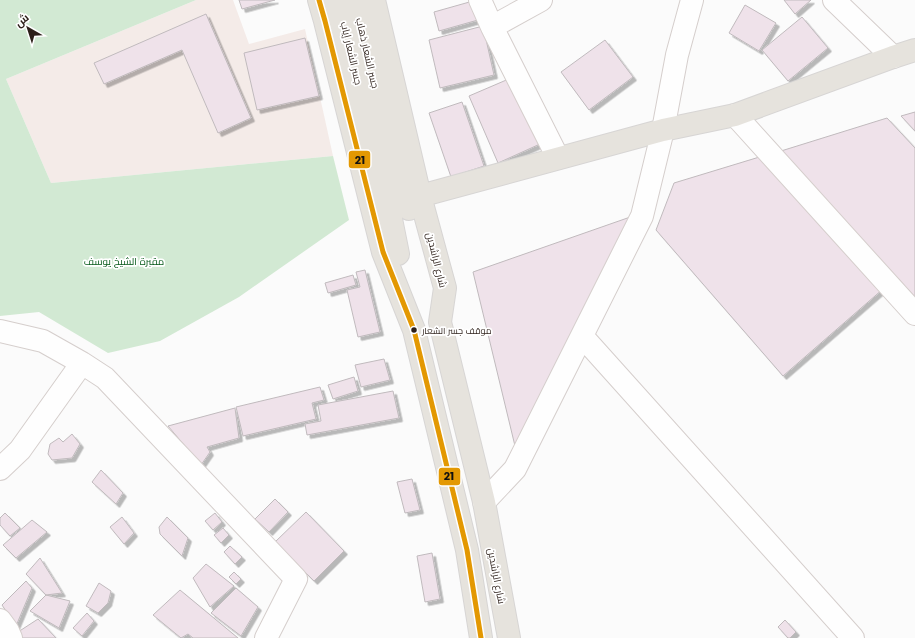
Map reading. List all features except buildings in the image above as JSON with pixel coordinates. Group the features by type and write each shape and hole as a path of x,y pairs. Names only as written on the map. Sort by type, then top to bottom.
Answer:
{"main road":[{"path":"319,0 383,252 414,330"},
{"name":"جسر الشعار إياب","path":"340,0 372,106"},
{"name":"جسر الشعار ذهاب","path":"356,0 372,106"},
{"name":"شارع الراشدين","path":"374,0 420,196 446,288 440,322 484,502 509,638"},
{"path":"420,196 663,130 735,116 915,50"},
{"path":"372,106 383,179 414,330 467,550 481,638"},
{"path":"372,106 440,322"}],"street":[{"path":"480,0 558,158"},
{"path":"492,27 541,0"},
{"path":"484,502 515,469 642,216 663,130 677,55 692,0"},
{"path":"834,0 893,57"},
{"path":"735,116 915,314"},
{"path":"0,330 43,341 105,378 296,579 266,638"},
{"path":"582,336 853,638"},
{"path":"0,469 20,450 82,363"},
{"path":"0,620 11,638"}],"shaded area":[{"path":"196,0 233,0 249,44 305,29 333,156 51,183 6,79"}],"green space":[{"name":"مقبرة الشيخ يوسف","path":"0,0 196,0 6,79 51,183 333,156 349,220 239,297 160,341 108,353 39,312 0,316"}],"transit line":[{"name":"21","path":"319,0 383,252 414,330 467,550 481,638"}],"place":[{"name":"موقف جسر الشعار","path":"414,330"}]}
